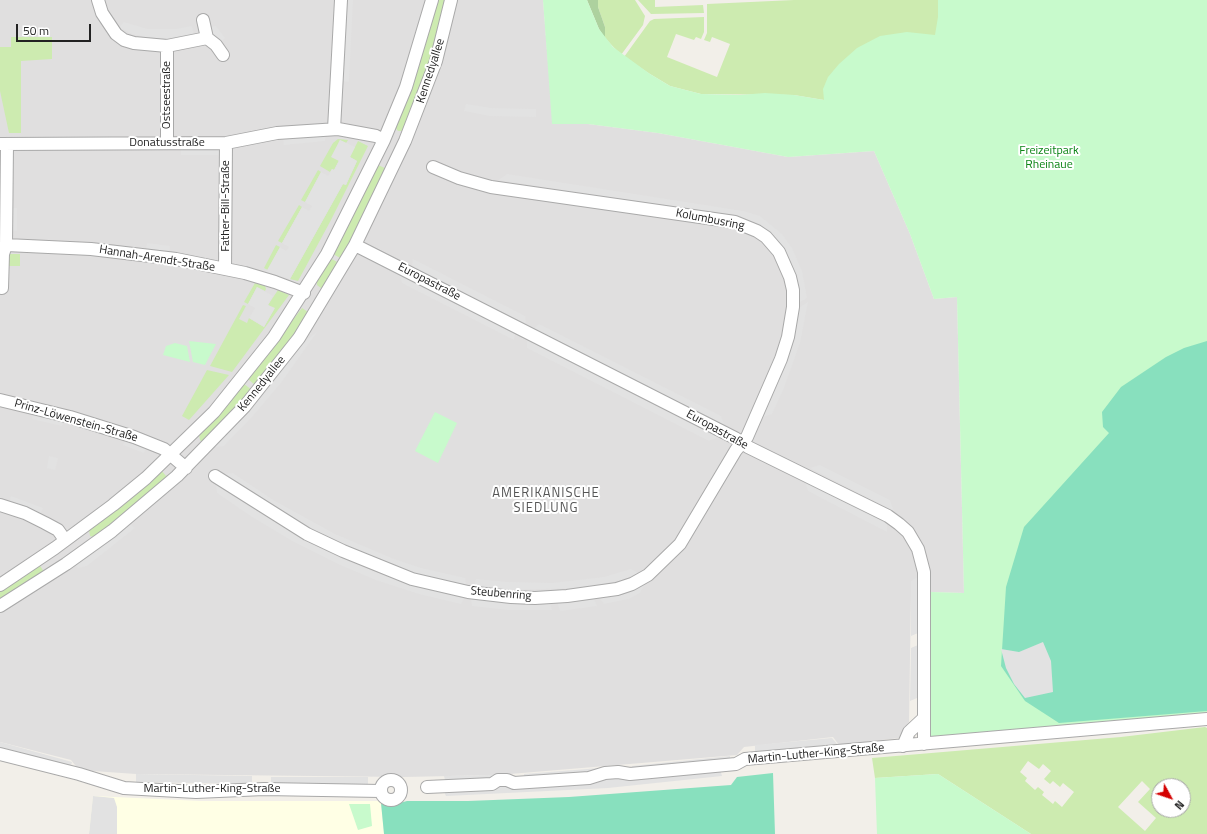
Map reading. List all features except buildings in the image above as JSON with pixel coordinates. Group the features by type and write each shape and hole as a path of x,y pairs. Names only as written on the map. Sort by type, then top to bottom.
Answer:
{"street":[{"name":"Ostseestraße","path":"98,0 102,13 118,36 130,42 167,46 206,38"},
{"path":"334,129 341,0"},
{"name":"Kennedyallee","path":"0,585 77,532 113,505 172,454 214,412 257,360 304,292 338,234 384,140 411,72 432,0"},
{"name":"Kennedyallee","path":"0,606 66,564 152,499 186,468 258,391 299,338 355,245 398,157 436,62 451,0"},
{"path":"203,20 206,38 216,45 223,55"},
{"name":"Ostseestraße","path":"167,46 167,143"},
{"name":"Donatusstraße","path":"3,144 226,142 278,133 334,129 356,131 376,136 384,140"},
{"path":"384,140 405,141"},
{"path":"384,140 398,157"},
{"name":"Father-Bill-Straße","path":"225,269 226,142"},
{"path":"2,288 3,254 6,245 3,144"},
{"name":"Kolumbusring","path":"433,167 459,178 491,187 735,222 748,226 766,237 778,252 787,270 793,290 794,307 788,337 781,359 747,437 742,443"},
{"name":"Hannah-Arendt-Straße","path":"6,245 91,249 176,259 225,269 275,282 304,292"},
{"name":"Europastraße","path":"355,245 888,516 908,532 922,558 924,572 924,744"},
{"path":"304,292 325,296"},
{"path":"304,292 317,309"},
{"name":"Prinz-Löwenstein-Straße","path":"0,400 112,429 164,448 172,454"},
{"path":"186,440 200,453"},
{"name":"Steubenring","path":"215,476 307,534 363,560 412,579 468,592 511,597 552,597 617,590 648,575 680,544 742,443"},
{"path":"172,454 186,468"},
{"path":"0,505 25,513 58,530 60,544 66,564"},
{"path":"77,532 88,548"},
{"path":"903,746 909,732 924,718"},
{"name":"Martin-Luther-King-Straße","path":"427,787 492,784 498,780 507,780 514,783 589,778 618,772 630,774 736,764 745,759 1062,733 1113,726 1207,719"},
{"name":"Martin-Luther-King-Straße","path":"0,754 79,774 124,788 196,792 264,789 381,791"}],"shaded area":[{"path":"0,0 543,0 553,124 588,124 658,133 788,157 874,151 910,234 934,299 957,297 964,593 931,592 911,595 909,722 899,738 839,745 833,737 744,747 737,755 498,775 404,777 136,774 79,770 71,760 0,742"},
{"path":"345,0 353,0 349,82 341,81"},
{"path":"124,22 147,29 176,29 192,26 194,35 162,39 146,37 132,34 119,27"},
{"path":"216,26 225,38 220,43 213,36 210,27"},
{"path":"466,104 491,108 536,109 536,117 489,116 464,111"},
{"path":"326,134 325,141 284,145 283,137"},
{"path":"340,140 355,147 350,157 357,161 346,185 343,184 290,279 266,272 280,247 286,251 289,247 282,243 302,207 309,211 312,206 305,202 321,172 328,176 332,169 334,170 339,161 331,157"},
{"path":"219,147 219,155 181,155 181,148"},
{"path":"507,174 743,211 760,216 782,234 792,248 802,271 807,298 800,302 796,276 785,251 776,238 755,222 720,214 498,180"},
{"path":"9,208 17,208 17,231 9,230"},
{"path":"147,243 170,246 169,254 146,250"},
{"path":"413,259 525,316 526,324 412,267"},
{"path":"398,273 515,333 514,340 402,283"},
{"path":"257,287 273,296 268,305 275,308 264,327 249,318 255,308 248,304"},
{"path":"808,302 800,343 784,388 772,414 763,417 793,342 800,307"},
{"path":"539,324 721,416 725,426 533,329"},
{"path":"317,332 281,383 253,416 224,446 214,447 275,378 295,349"},
{"path":"527,340 718,437 709,441 527,348"},
{"path":"34,411 64,419 62,426 32,419"},
{"path":"126,438 147,446 144,453 123,445"},
{"path":"49,456 58,458 55,470 47,468"},
{"path":"820,465 890,500 894,511 810,468"},
{"path":"233,473 275,501 335,534 394,559 421,568 465,578 466,586 421,576 391,566 364,555 304,526 222,474"},
{"path":"804,480 887,522 887,532 808,491"},
{"path":"216,484 297,535 343,559 380,574 424,588 464,598 461,604 419,594 376,580 338,564 292,541 252,517 217,493"},
{"path":"11,496 43,508 40,515 9,503"},
{"path":"130,524 135,528 87,566 78,568 74,565"},
{"path":"631,569 639,573 622,580 581,588 507,590 474,586 476,579 508,582 552,583 604,577"},
{"path":"919,576 918,633 911,636 911,581"},
{"path":"646,582 640,593 629,599 604,604 599,598"},
{"path":"471,599 499,602 550,603 552,610 508,610 472,606"},
{"path":"594,599 597,606 560,611 557,602"},
{"path":"1043,642 1051,661 1053,692 1025,698 1014,684 1006,668 1001,649 1019,652"},
{"path":"918,645 917,698 910,701 911,648"},
{"path":"832,738 837,744 755,752 755,745"},
{"path":"0,742 72,762 70,768 0,749"},
{"path":"730,756 730,760 632,770 632,766"},
{"path":"600,768 600,772 524,777 524,774"},
{"path":"720,769 722,776 608,788 446,796 443,789 569,783"},
{"path":"136,774 252,776 252,784 136,782"},
{"path":"492,775 492,779 445,780 444,776"},
{"path":"271,777 368,777 368,785 271,784"},
{"path":"93,796 201,801 378,801 381,803 384,834 89,834"},
{"path":"93,796 114,798 117,807 117,834 89,834"}],"green space":[{"path":"436,0 447,0 429,66 404,131 398,131 395,127 419,63"},
{"name":"Freizeitpark Rheinaue","path":"543,0 587,0 599,29 613,47 650,74 670,86 701,94 740,95 765,93 794,95 824,100 823,89 828,77 839,64 857,48 880,36 907,32 935,35 938,17 938,0 1207,0 1207,717 930,739 931,592 964,593 957,297 934,299 910,234 874,151 788,157 658,133 588,124 552,124"},
{"path":"587,0 598,0 598,7 605,27 605,38 599,29"},
{"path":"598,0 635,0 645,16 643,25 621,55 605,38 605,27 598,7"},
{"path":"638,0 655,0 655,7 703,5 704,13 651,14"},
{"path":"794,0 983,0 980,6 842,103 794,95 701,94 670,86 624,57 650,21 654,19 704,17 704,32 701,39 696,37 694,40 676,34 667,57 717,77 730,44 712,37 710,42 704,40 707,33 707,4"},
{"path":"11,37 52,37 52,59 21,61 21,133 9,133 0,91 0,47 11,47"},
{"path":"338,139 348,140 346,143 340,140 332,157 339,160 334,170 332,169 330,172 320,166 333,143"},
{"path":"358,141 368,146 331,220 298,281 290,279 343,184 346,185 357,161 350,157"},
{"path":"378,165 387,169 342,259 333,254"},
{"path":"318,170 321,172 305,202 301,200"},
{"path":"299,205 302,207 282,243 278,241"},
{"path":"276,245 280,247 268,270 264,268"},
{"path":"9,254 20,254 20,266 9,266"},
{"path":"330,258 339,263 323,288 321,288 317,285 317,281"},
{"path":"255,283 265,286 266,289 265,291 257,287 248,304 244,302"},
{"path":"278,290 289,295 232,372 210,366 243,305 246,306 239,319 247,323 249,318 264,327 274,309 268,305"},
{"path":"302,308 308,312 295,333 256,386 248,379"},
{"path":"189,341 216,344 205,365 193,362"},
{"path":"1207,341 1207,711 1059,723 1025,701 1001,666 1006,587 1024,527 1109,433 1103,427 1102,412 1121,387 1166,357 1184,348"},
{"path":"175,343 187,346 190,362 163,355 166,346"},
{"path":"207,370 229,375 189,420 182,416"},
{"path":"244,384 252,390 241,404 202,442 199,434"},
{"path":"435,412 457,423 438,463 415,451"},
{"path":"161,470 166,476 169,474 171,476 94,537 90,536 89,530"},
{"path":"39,564 44,572 0,601 0,589"},
{"path":"1205,727 1207,728 1207,834 1031,834 938,774 875,778 872,758 1121,737","holes":["1028,761 1039,769 1043,764 1051,771 1044,779 1050,784 1053,781 1060,787 1063,783 1074,792 1062,807 1055,801 1053,804 1042,795 1044,792 1038,787 1035,790 1025,781 1027,778 1020,772"]},
{"path":"773,773 775,834 384,834 381,803 389,806 407,801 468,801 569,797 731,785 737,777"},
{"path":"938,774 1031,834 877,834 875,778"},
{"path":"349,804 370,804 372,826 358,830"}],"district":[{"name":"AMERIKANISCHE SIEDLUNG","path":"546,502"}]}
